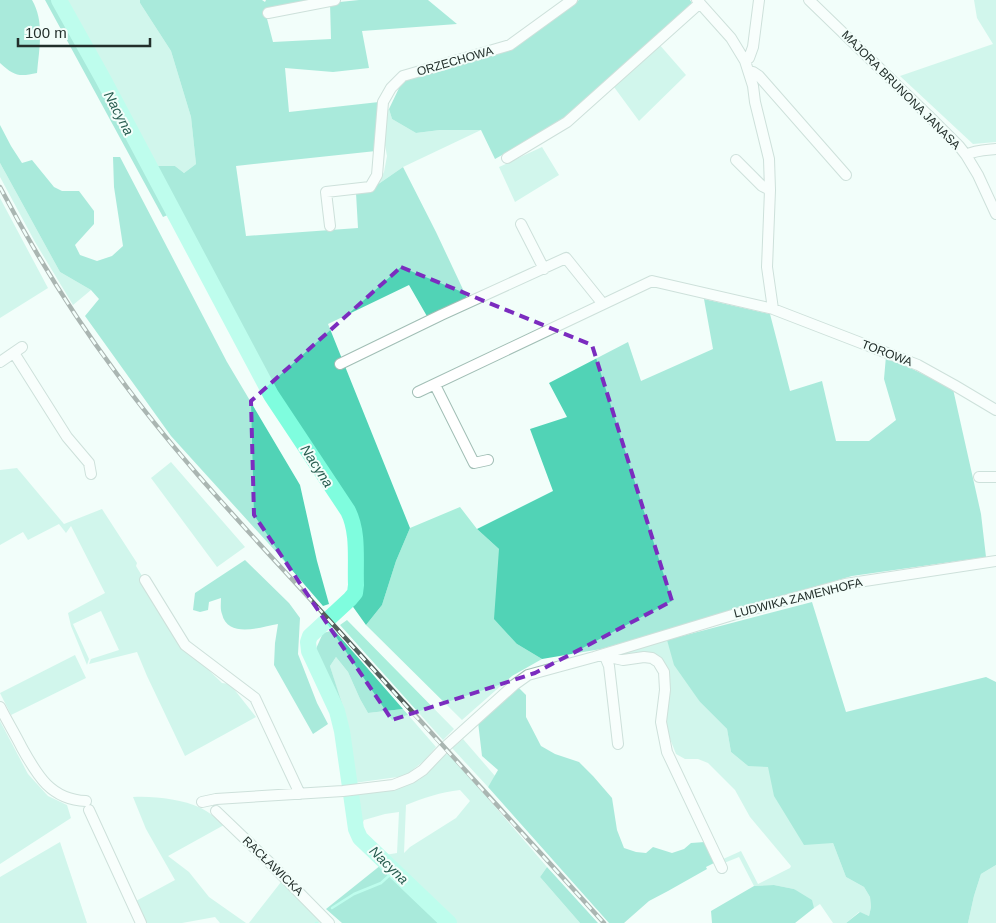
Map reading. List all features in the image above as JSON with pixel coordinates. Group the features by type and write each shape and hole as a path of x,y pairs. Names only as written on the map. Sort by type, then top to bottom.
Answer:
{"street":[{"path":"268,13 335,0"},
{"name":"ORZECHOWA","path":"330,226 326,192 370,187 378,175 383,102 391,88 403,76 510,45 572,0"},
{"path":"418,392 652,281 773,309 767,267 770,190 768,159 747,66 753,47 759,0"},
{"name":"MAJORA BRUNONA JANASA","path":"809,0 955,141 980,179 996,214"},
{"path":"507,158 567,122 698,2 731,38 747,66 759,76 846,175"},
{"path":"966,155 971,152 996,148"},
{"path":"736,160 762,186 770,190"},
{"path":"521,224 544,269"},
{"path":"340,364 566,258 603,304"},
{"name":"TOROWA","path":"773,309 918,365 996,410"},
{"path":"0,362 18,350 67,437 89,463 91,474"},
{"path":"435,385 474,463 488,460"},
{"path":"979,477 996,477"},
{"name":"LUDWIKA ZAMENHOFA","path":"202,802 216,799 358,790 393,785 417,775 514,685 528,675 845,584 996,561"},
{"path":"145,580 185,645 255,698 300,794"},
{"path":"604,654 609,666 618,744"},
{"name":"LUDWIKA ZAMENHOFA","path":"604,654 623,660 644,657 652,658 658,662 664,672 665,690 661,722 667,752 722,868"},
{"path":"0,707 34,770 43,781 67,798 88,805 140,923"},
{"name":"RACŁAWICKA","path":"216,811 330,923"}],"highlighted area":[{"path":"401,267 592,345 672,601 535,673 392,720 254,515 251,401"}],"green space":[{"path":"0,0 32,0 39,17 40,26 37,73 26,75 13,73 0,63"},
{"path":"45,0 55,0 170,214 163,217"},
{"path":"63,0 67,0 156,166 175,166 184,173 196,164 191,117 171,51 140,3 140,0 262,0 265,2 266,0 320,0 265,11 273,42 331,39 330,3 359,0 428,0 457,24 362,31 369,68 333,72 285,68 289,112 379,102 376,151 236,166 246,236 358,228 356,193 377,185 403,167 468,300 428,318 409,285 328,324 410,528 396,561 382,605 366,625 351,604 359,593 360,574 358,529 352,512 274,395"},
{"path":"67,0 140,0 140,3 171,51 191,117 196,164 184,173 175,166 157,166"},
{"path":"579,0 690,0 692,3 604,86 562,121 495,159 481,130 440,130 416,133 392,119 389,109 400,86 407,78 510,49"},
{"path":"974,0 996,0 996,142 973,144 900,76 993,44 977,18"},
{"path":"658,43 686,75 639,121 614,87"},
{"path":"389,109 392,119 416,133 440,130 481,130 403,167 377,185 384,172 387,156 383,135 385,110"},
{"path":"0,125 22,163 32,160 54,187 62,191 79,191 94,211 94,224 75,245 80,255 97,261 112,256 123,246 114,187 113,157 120,157 227,362 300,485 329,604 323,606 171,436 85,316 99,299 91,290 60,272 0,163"},
{"path":"542,147 559,175 515,202 499,167"},
{"path":"0,163 60,272 91,290 73,305 35,242 0,177"},
{"path":"0,198 48,288 0,318"},
{"path":"704,299 770,314 790,391 822,381 836,441 869,441 896,420 884,379 886,356 953,389 981,514 986,557 852,576 601,649 542,659 517,644 494,619 499,549 477,529 553,491 530,429 567,417 549,383 628,342 641,381 713,349"},
{"path":"171,462 245,547 217,567 151,478"},
{"path":"17,468 64,524 102,509 137,563 136,566 185,647 222,683 230,684 256,717 185,756 137,652 89,664 91,659 119,650 101,611 73,624 89,659 87,665 71,626 68,613 105,593 71,526 66,533 59,524 28,540 23,532 0,545 0,470"},
{"path":"460,507 477,529 499,549 517,644 542,659 512,676 462,720 366,625 382,605 396,561 410,528"},
{"path":"245,560 289,603 300,618 298,654 317,703 328,724 313,734 274,665 278,624 246,630 231,627 225,622 222,614 221,598 209,602 208,610 200,612 193,610 195,593"},
{"path":"812,602 846,712 986,677 996,682 996,865 981,874 968,923 846,923 860,912 869,916 871,907 870,897 864,887 846,877 833,843 804,845 774,796 768,767 748,766 731,752 727,729 700,702 674,665 667,640"},
{"path":"347,620 454,729 443,740 340,625"},
{"path":"334,630 403,709 368,713 348,672 336,657 330,666 344,710 341,710 315,651 323,633"},
{"path":"666,637 700,702 727,729 731,752 748,766 768,766 833,843 846,877 864,887 870,897 871,907 869,916 859,912 846,923 833,923 820,904 814,908 794,889 774,885 754,886 739,857 724,863 721,860 741,851 758,884 791,866 750,817 735,790 708,763 698,759 685,759 676,754 663,721 659,658 618,656 622,651"},
{"path":"75,655 86,678 11,715 0,693"},
{"path":"336,657 348,672 368,713 403,709 436,747 425,760 405,776 354,783 353,758 346,718 330,666"},
{"path":"517,686 526,695 526,717 541,746 555,754 579,762 612,798 617,830 624,848 646,853 653,847 672,853 684,849 691,843 705,842 714,863 706,867 707,869 649,901 624,923 609,923 488,787 498,770 482,756 478,722"},
{"path":"0,721 28,774 48,796 67,805 71,818 0,864"},
{"path":"463,739 495,776 488,787 452,748"},
{"path":"449,753 547,867 540,877 580,923 453,923 360,835 362,828 364,834 385,855 397,853 399,812 364,820 359,832 353,794 397,787 419,780 436,760","holes":["460,790 470,801 456,818 410,847 404,853 406,805 446,792"]},
{"path":"133,797 150,797 185,802 204,810 224,825 168,856 189,872 209,897 246,923 220,923 215,917 182,923 143,923 136,901 175,880 146,829"},
{"path":"60,842 87,923 0,923 0,877"},
{"path":"381,865 444,923 342,923 326,909"},
{"path":"996,865 996,923 968,923 981,874"},
{"path":"547,867 598,923 580,923 540,877"},
{"path":"281,882 318,919 320,923 249,923"},
{"path":"774,885 794,889 812,900 814,908 795,923 712,923 711,911 754,886"}],"waterway":[{"name":"Nacyna","path":"59,0 271,395 348,511 354,528 356,547 355,593 310,636 308,642 309,651 337,711 342,731 356,829 360,838 449,923"},
{"path":"332,908 354,894 381,883 394,871"}],"railway":[{"path":"0,187 40,259 70,306 140,405 241,524 604,923"}]}
